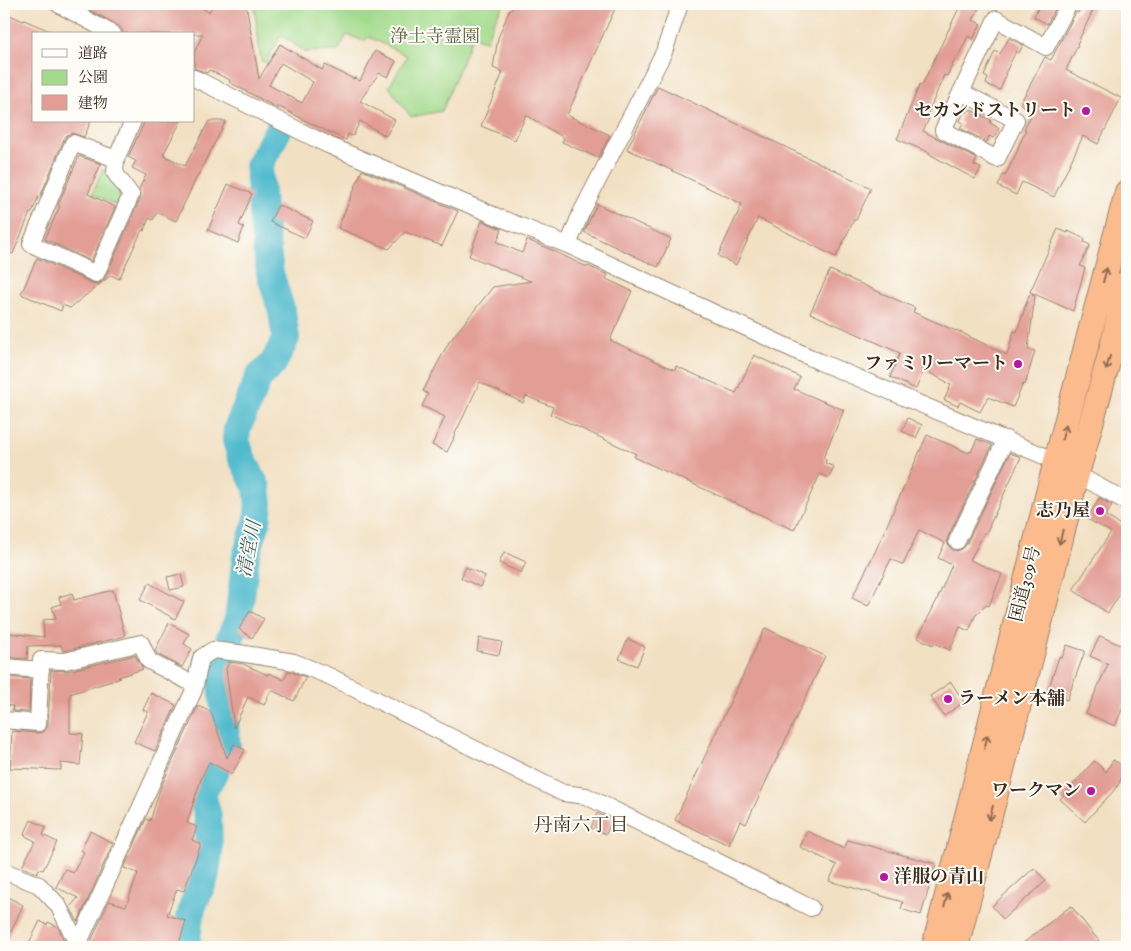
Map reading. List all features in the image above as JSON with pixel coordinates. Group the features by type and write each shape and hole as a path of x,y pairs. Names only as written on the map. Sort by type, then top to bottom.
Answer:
{"highway":[{"name":"国道309号","path":"934,947 1056,461 1127,192"},
{"name":"国道309号","path":"956,947 1076,474 1111,351 1127,282"}],"street":[{"path":"58,4 108,32"},
{"path":"568,245 581,213 664,52 680,4"},
{"path":"961,92 1016,120 997,159 943,130 961,92 996,19 1046,47 1069,4"},
{"path":"195,78 328,145 568,245 820,362 1056,461 1127,502"},
{"path":"116,159 73,143 31,244 96,274 131,195 116,173 116,159 133,122"},
{"path":"957,541 1006,440"},
{"path":"4,725 38,723 41,660 65,661 141,643 149,661 196,685"},
{"path":"78,946 194,690 201,658 214,650 294,662 329,676 563,793 586,796 810,908"},
{"path":"4,667 41,670"},
{"path":"4,871 39,885 58,905 78,946"}],"green space":[{"name":"浄土寺霊園","path":"254,4 504,4 493,23 486,41 472,37 442,111 411,117 389,87 407,56 369,37 364,41 347,35 338,51 305,52 281,35 266,63 261,61"},
{"path":"103,169 119,189 120,196 116,205 92,194"}],"building":[{"path":"92,4 194,4 209,12 213,4 246,4 259,79 280,44 322,70 325,65 360,81 375,51 396,61 388,77 379,73 360,101 395,120 386,136 360,121 353,136 348,134 346,140 278,106 277,108 229,82 230,80 209,70 207,73 195,68 195,51 203,34 195,34 195,32 123,32 118,25 89,10","holes":["281,63 313,82 302,103 269,85"]},
{"path":"518,4 617,4 567,115 610,135 598,158 562,142 564,138 526,115 515,140 481,126 503,72 493,68 498,38 509,11"},
{"path":"961,4 981,4 973,20 981,24 973,39 968,36 947,76 944,75 926,118 929,119 923,131 977,159 974,165 981,168 975,179 930,153 897,139 920,84 922,85"},
{"path":"1040,4 1049,4 1056,7 1047,24 1034,17"},
{"path":"1082,4 1096,4 1066,70 1121,98 1098,144 1083,136 1054,197 1022,182 1016,195 998,186 1018,150 1026,130 1024,129 1033,111 1020,104 1045,57 1051,60"},
{"path":"4,12 52,32 32,32 32,122 91,122 84,137 72,133 64,139 40,197 30,213 13,254 4,251"},
{"path":"1009,38 1023,45 1019,53 1016,51 1000,90 986,84 988,78 984,76 995,51 1000,54"},
{"path":"658,86 871,188 836,257 758,218 736,265 718,256 742,204 627,149"},
{"path":"969,109 991,120 990,123 999,128 994,138 989,136 987,142 960,128 963,123 960,121 964,111 967,113"},
{"path":"209,121 226,121 176,221 157,212 153,220 149,218 119,279 111,275 70,308 63,305 61,311 21,294 37,258 92,283 102,282 140,199 139,189 146,175 132,168 136,161 128,157 145,122 180,122 163,155 185,166"},
{"path":"79,156 101,164 88,194 115,207 91,261 45,239"},
{"path":"362,170 458,211 442,246 405,232 389,249 338,228"},
{"path":"228,184 252,194 239,225 244,227 238,243 208,230"},
{"path":"597,204 671,239 658,267 584,232"},
{"path":"278,205 313,221 305,238 270,222"},
{"path":"482,221 502,229 497,242 522,253 527,240 608,275 606,279 632,291 610,340 675,370 676,366 736,393 754,355 800,377 794,389 844,410 823,458 826,460 825,463 834,467 829,478 820,474 794,530 634,457 636,454 550,414 553,407 526,396 523,403 480,382 447,452 432,445 445,417 422,406 428,394 423,391 449,342 493,287 531,281 469,256"},
{"path":"1058,229 1068,233 1068,231 1085,239 1084,242 1090,245 1080,266 1085,268 1073,311 1030,292"},
{"path":"830,270 915,308 913,312 956,330 1007,355 1014,331 1017,332 1029,295 1035,296 1028,349 1035,351 1025,385 1023,384 1013,407 988,397 980,412 960,402 958,406 944,400 951,385 924,370 916,389 890,377 900,353 810,313"},
{"path":"908,418 922,425 916,438 902,431"},
{"path":"927,435 969,453 977,439 992,445 948,537 949,546 957,551 966,545 1010,453 1021,457 986,533 984,533 970,560 1002,574 989,606 986,605 975,616 969,631 960,627 950,650 918,638 952,565 938,558 945,543 919,530 903,565 891,559 868,606 852,598 875,552"},
{"path":"1099,498 1112,505 1106,516 1127,529 1127,583 1108,613 1073,590 1111,532 1087,519"},
{"path":"504,552 526,562 521,573 499,563"},
{"path":"466,567 485,576 480,587 461,578"},
{"path":"181,574 184,587 170,590 167,577"},
{"path":"149,583 184,602 175,619 140,600"},
{"path":"113,590 125,636 64,651 61,645 28,646 27,659 4,657 7,633 44,637 43,620 56,619 52,607 61,604 59,597 72,593 74,600"},
{"path":"250,611 264,619 252,638 239,629"},
{"path":"169,623 189,634 184,644 192,649 182,667 157,654 155,650"},
{"path":"765,628 825,656 746,824 740,821 729,845 675,820"},
{"path":"1100,636 1127,648 1127,698 1115,726 1086,713 1108,664 1090,656"},
{"path":"479,638 502,642 499,655 477,651"},
{"path":"628,639 645,647 637,666 619,659"},
{"path":"1067,645 1085,651 1067,700 1047,693 1059,657 1062,658"},
{"path":"135,655 143,669 70,694 70,733 83,734 80,765 61,763 61,770 10,768 12,731 38,733 43,732 47,728 51,670 67,671"},
{"path":"229,662 243,664 284,680 288,671 306,677 294,701 271,690 264,705 248,697 234,728 226,669"},
{"path":"4,677 30,679 29,712 14,711 12,710 13,706 4,705"},
{"path":"951,682 964,702 944,716 930,696"},
{"path":"151,693 176,705 155,751 134,742 148,712 143,710"},
{"path":"198,706 211,712 227,758 234,744 245,750 232,774 209,762 201,779 187,823 197,827 192,840 201,844 184,891 177,889 167,915 186,921 178,947 89,947 109,901 126,906 138,873 124,868 146,819 150,821 160,789"},
{"path":"1113,760 1127,768 1117,787 1085,822 1060,799 1094,761 1106,772"},
{"path":"597,813 612,820 606,834 591,828"},
{"path":"31,820 46,827 43,835 57,842 43,870 39,869 37,873 22,867 35,841 24,835"},
{"path":"90,831 113,843 78,922 70,907 78,898 56,887 65,869 73,873 84,852 81,850"},
{"path":"807,831 844,849 848,840 936,864 921,915 901,909 903,902 829,881 837,865 800,847"},
{"path":"1034,868 1046,881 1003,919 992,906"},
{"path":"4,895 23,905 4,947"},
{"path":"1071,906 1099,941 1090,947 1018,947"},
{"path":"40,921 47,925 48,922 58,927 67,947 27,947"}],"waterway":[{"name":"清堂川","path":"186,947 193,905 205,878 209,852 208,816 202,794 227,750 222,656 238,620 246,556 257,522 259,504 257,488 241,456 236,440 237,429 259,377 273,364 286,338 282,312 270,273 263,222 259,166 278,130"}],"place":[{"name":"セカンドストリート","path":"1086,111"},
{"name":"ファミリーマート","path":"1018,364"},
{"name":"志乃屋","path":"1100,511"},
{"name":"ラーメン本舗","path":"948,699"},
{"name":"ワークマン","path":"1091,791"},
{"name":"洋服の青山","path":"884,877"}],"district":[{"name":"丹南六丁目","path":"581,826"}]}
